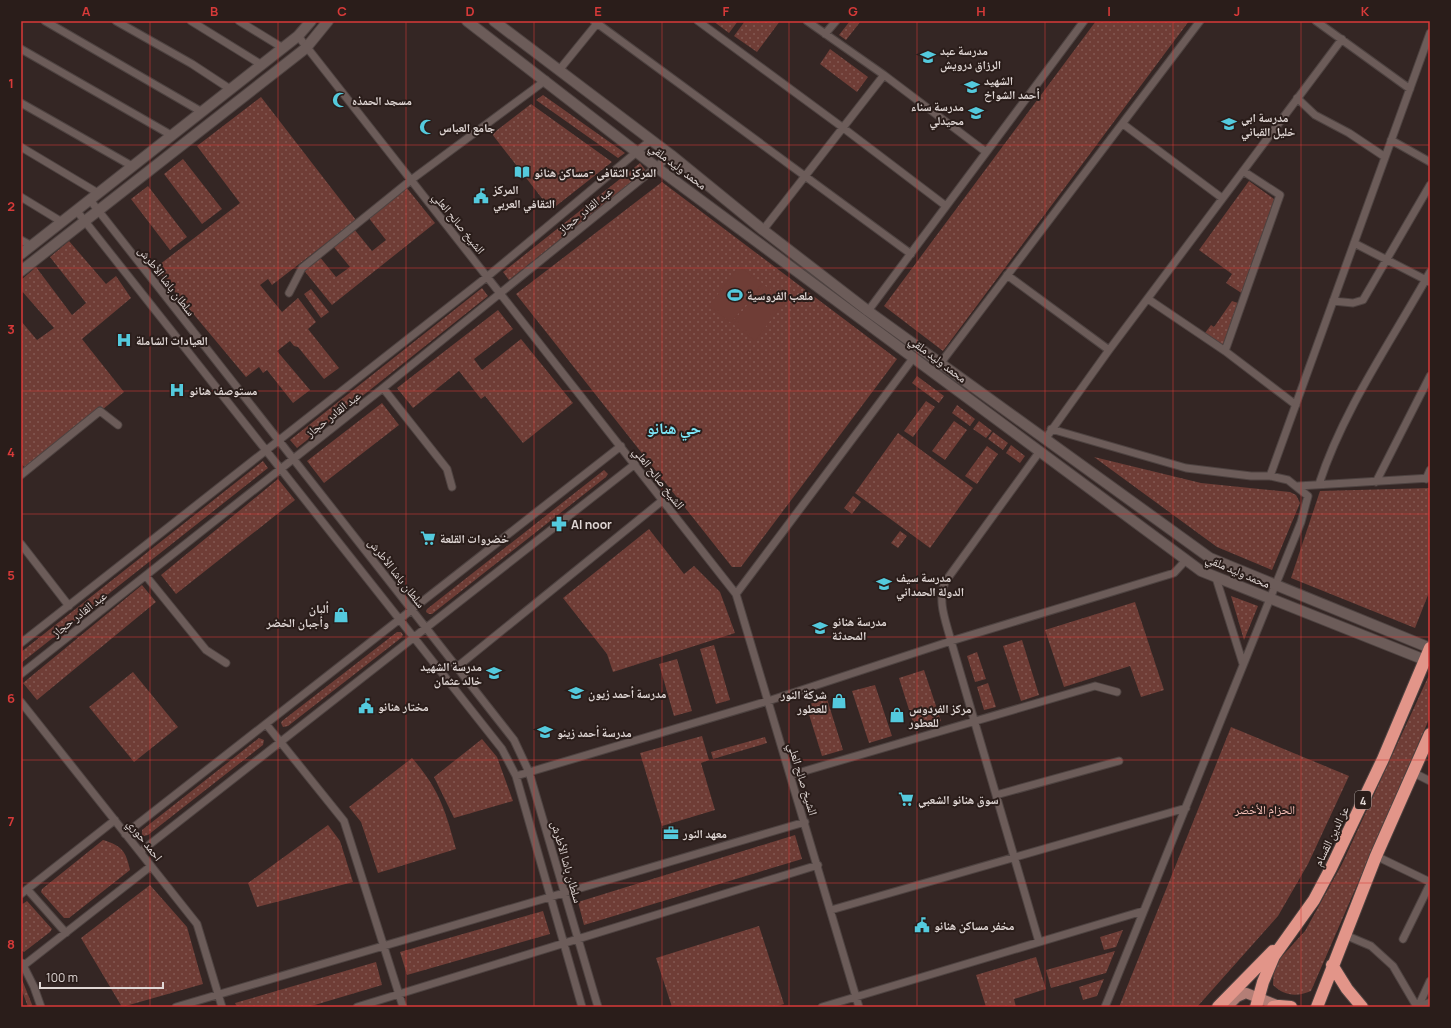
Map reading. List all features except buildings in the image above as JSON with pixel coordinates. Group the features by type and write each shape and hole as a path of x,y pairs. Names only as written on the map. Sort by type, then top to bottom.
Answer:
{"highway":[{"name":"عز الدين القسام","path":"1257,1002 1268,968 1282,944 1304,915 1323,884 1383,759 1430,648"},
{"path":"1316,1007 1376,856 1430,734"},
{"path":"1218,1007 1282,944"},
{"path":"1332,965 1347,989 1362,1007"}],"main road":[{"path":"1227,1007 1243,993 1257,1002 1281,1007"}],"street":[{"path":"45,21 202,112"},
{"path":"116,21 192,64 230,89"},
{"path":"192,21 262,65"},
{"path":"239,21 283,48"},
{"path":"21,271 306,48 328,21"},
{"name":"محمد وليد ملقي","path":"467,21 546,80 656,167 1201,571 1425,660"},
{"name":"محمد وليد ملقي","path":"494,21 560,69 671,155 763,230 868,311 940,364 1046,438 1210,558 1275,586 1430,648"},
{"path":"698,21 946,206"},
{"path":"807,21 884,75 986,152"},
{"path":"825,34 836,21"},
{"path":"868,311 1084,21"},
{"path":"940,364 1200,21"},
{"path":"1316,21 1410,89"},
{"path":"21,254 298,36 307,22"},
{"path":"560,69 597,22 911,254"},
{"path":"1270,476 1430,33"},
{"name":"الشيخ صالح العلي","path":"298,36 410,180 488,276 736,594 818,865 859,1007"},
{"path":"1046,438 1051,428 1342,39"},
{"path":"21,49 171,135"},
{"path":"763,230 884,75"},
{"path":"289,293 302,268 410,180 546,80"},
{"path":"1297,98 1316,115 1349,133 1385,157"},
{"path":"21,103 132,166"},
{"path":"1123,124 1222,198"},
{"name":"عبد القادر حجاز","path":"21,643 488,276 651,140"},
{"path":"1391,140 1430,162"},
{"path":"21,147 98,193"},
{"name":"عبد القادر حجاز","path":"21,674 383,388 671,155"},
{"path":"1225,351 1280,195 1243,170"},
{"path":"1333,301 1353,303 1363,300 1388,260 1430,185"},
{"path":"21,197 62,222"},
{"name":"سلطان باشا الأطرش","path":"90,200 514,740 529,772 598,1007"},
{"path":"76,210 502,749 516,776 582,1007"},
{"path":"21,240 32,246"},
{"path":"1354,243 1428,281"},
{"path":"1319,484 1328,456 1354,402 1428,281 1430,272"},
{"path":"1007,275 1109,350"},
{"path":"1148,299 1225,351 1296,404"},
{"path":"736,594 914,357"},
{"path":"1376,482 1430,376"},
{"path":"383,388 447,469 452,487"},
{"path":"21,475 100,411 118,425"},
{"path":"1051,428 1186,468 1251,476 1270,476 1288,480 1298,486 1308,496 1301,522 1105,1007"},
{"path":"126,834 621,446"},
{"path":"1038,942 951,641 941,604 941,592 945,582 1040,451"},
{"path":"140,852 635,464"},
{"path":"1298,486 1428,479 1430,470"},
{"path":"456,667 663,500"},
{"path":"21,544 69,606"},
{"path":"516,776 768,701 951,641 1174,573 1186,560"},
{"path":"146,576 206,650 226,663"},
{"path":"1216,578 1243,664"},
{"path":"791,775 1095,686 1117,692"},
{"name":"احمد حوري","path":"21,702 197,924 222,1007"},
{"path":"266,724 344,821 403,1007"},
{"path":"996,795 1118,761"},
{"path":"1414,773 1430,781"},
{"path":"831,910 1186,808"},
{"path":"21,894 115,820"},
{"path":"176,1007 805,822"},
{"path":"1376,856 1430,883 1403,939"},
{"path":"357,1007 818,865"},
{"path":"41,1007 34,987 22,964 66,933 151,866"},
{"path":"27,889 66,933"},
{"path":"822,1007 1143,911"},
{"path":"1345,935 1371,946 1393,966 1418,1007"},
{"path":"1418,1007 1430,981"},
{"path":"1418,1007 1430,1004"}],"green space":[{"path":"713,21 738,21 729,33"},
{"path":"745,21 780,21 757,52 734,36"},
{"path":"850,21 861,21 846,40 839,35"},
{"path":"1096,21 1189,21 943,351 884,306"},
{"path":"830,49 868,77 857,92 820,64"},
{"path":"543,95 625,153 618,158 536,100"},
{"path":"261,97 356,220 272,285 268,279 260,285 282,312 298,298 316,322 308,329 339,368 324,379 298,347 294,346 290,341 277,351 310,390 293,403 267,370 263,373 259,367 246,377 155,268 240,203 197,146"},
{"path":"531,104 612,162 551,210 492,134"},
{"path":"183,159 222,209 202,224 164,174"},
{"path":"640,163 646,171 509,280 503,272"},
{"path":"1249,181 1274,199 1275,202 1243,294 1226,283 1232,274 1199,250"},
{"path":"662,182 897,359 741,567 732,567 516,294"},
{"path":"148,186 187,237 170,250 131,199"},
{"path":"406,187 435,223 332,305 302,268 319,256 336,277 350,267 333,246 354,229 372,251 386,240 368,217"},
{"path":"69,241 106,284 116,276 131,298 82,339 124,392 27,471 21,463 21,321 37,340 54,328 21,290 21,280 36,267 72,315 86,303 50,257"},
{"name":"ملعب الفروسية","path":"739,266 762,283 731,323 709,306"},
{"path":"763,284 785,301 755,341 733,324"},
{"path":"482,288 488,296 297,448 290,440"},
{"path":"311,289 329,312 321,318 304,294"},
{"path":"1232,301 1241,304 1225,345 1222,345 1205,333 1211,325 1214,327"},
{"path":"498,310 513,329 474,359 482,370 521,339 573,403 523,443 485,396 481,399 459,371 413,408 397,388"},
{"path":"917,376 944,396 939,403 912,383"},
{"path":"926,401 935,407 913,437 904,431"},
{"path":"382,403 399,425 324,483 307,461"},
{"path":"957,405 975,419 970,426 952,413"},
{"path":"954,421 967,430 945,460 932,451"},
{"path":"979,421 992,431 986,438 973,429"},
{"path":"993,432 1008,443 1003,450 988,439"},
{"path":"898,433 973,488 930,548 855,493"},
{"path":"1011,445 1025,456 1020,463 1006,453"},
{"path":"987,446 998,454 977,484 965,476"},
{"path":"1094,457 1201,483 1290,492 1296,495 1300,503 1272,570 1217,547"},
{"path":"263,461 268,468 21,663 21,652"},
{"path":"604,470 608,474 606,477 432,614 426,612 427,609"},
{"path":"278,479 295,500 176,594 161,575"},
{"path":"1430,488 1430,590 1415,628 1291,578 1320,491"},
{"path":"853,496 861,502 852,514 844,508"},
{"path":"649,529 684,574 694,566 720,592 735,633 613,672 607,654 563,598"},
{"path":"900,531 907,536 898,548 891,543"},
{"path":"142,585 156,602 37,700 23,683"},
{"path":"1231,596 1258,606 1244,640"},
{"path":"1135,602 1164,690 1141,697 1130,666 1064,687 1045,630"},
{"path":"397,632 401,632 403,635 401,638 288,726 283,727 281,723 282,721"},
{"path":"1022,640 1039,695 1021,701 1003,646"},
{"path":"714,645 730,700 716,704 700,649"},
{"path":"977,652 986,679 975,682 967,656"},
{"path":"677,659 692,711 674,716 659,664"},
{"path":"924,670 941,721 915,729 899,678"},
{"path":"133,672 178,727 134,762 89,707"},
{"path":"1430,673 1430,717 1311,991 1296,995 1277,989 1273,985 1274,965 1305,931 1342,864"},
{"path":"988,683 996,707 984,710 977,687"},
{"path":"875,685 892,736 869,743 852,691"},
{"path":"827,699 843,750 822,756 806,705"},
{"name":"الحزام الأخضر","path":"1231,727 1349,776 1308,864 1278,916 1197,1007 1119,1007"},
{"path":"702,736 709,760 701,763 715,810 662,826 640,753"},
{"path":"765,737 767,743 713,759 711,752"},
{"path":"259,738 264,740 263,745 148,835 142,835 142,830"},
{"path":"482,739 497,757 513,801 454,818 434,777"},
{"path":"412,758 429,780 440,800 456,849 378,873 361,822 349,807"},
{"path":"328,825 340,841 353,882 257,907 248,883"},
{"path":"795,835 802,859 584,925 578,902"},
{"path":"103,840 119,847 122,850 127,858 130,870 69,918 64,918 41,892 42,889"},
{"path":"150,885 187,927 203,984 122,1007 81,938"},
{"path":"27,901 52,929 24,952 21,950 21,905"},
{"path":"543,911 550,934 407,975 400,952"},
{"path":"759,926 784,1004 774,1007 672,1007 656,958"},
{"path":"1123,930 1116,947 1104,950 1100,937"},
{"path":"1115,951 1106,973 1051,988 1046,970"},
{"path":"1036,957 1046,989 1014,999 1016,1007 986,1007 976,975"},
{"path":"376,962 382,985 308,1007 237,1007 235,1003"},
{"path":"21,977 33,1007 28,1007 21,988"},
{"path":"1104,979 1097,996 1083,1000 1079,987"}],"place":[{"name":"مدرسة عبد الرزاق درويش","path":"928,57"},
{"name":"الشهيد أحمد الشواخ","path":"972,87"},
{"name":"مسجد الحمذه","path":"340,100"},
{"name":"مدرسة سناء محيدلي","path":"976,113"},
{"name":"مدرسة ابي خليل القباني","path":"1229,124"},
{"name":"جامع العباس","path":"427,127"},
{"name":"المركز الثقافي -مساكن هنانو","path":"522,172"},
{"name":"المركز الثقافي العربي","path":"481,196"},
{"name":"ملعب الفروسية","path":"735,295"},
{"name":"العيادات الشاملة","path":"124,340"},
{"name":"مستوصف هنانو","path":"177,390"},
{"name":"Al noor","path":"559,524"},
{"name":"خضروات القلعة","path":"428,538"},
{"name":"مدرسة سيف الدولة الحمداني","path":"884,584"},
{"name":"ألبان وأجبان الخضر","path":"341,615"},
{"name":"مدرسة هنانو المحدثة","path":"820,628"},
{"name":"مدرسة الشهيد خالد عثمان","path":"494,673"},
{"name":"مدرسة أحمد زيون","path":"576,693"},
{"name":"شركة النور للعطور","path":"839,701"},
{"name":"مختار هنانو","path":"366,706"},
{"name":"مركز الفردوس للعطور","path":"897,715"},
{"name":"مدرسة أحمد زينو","path":"545,732"},
{"name":"سوق هنانو الشعبي","path":"906,799"},
{"name":"معهد النور","path":"671,833"},
{"name":"مخفر مساكن هنانو","path":"922,925"}],"district":[{"name":"حي هنانو","path":"674,428"}]}
